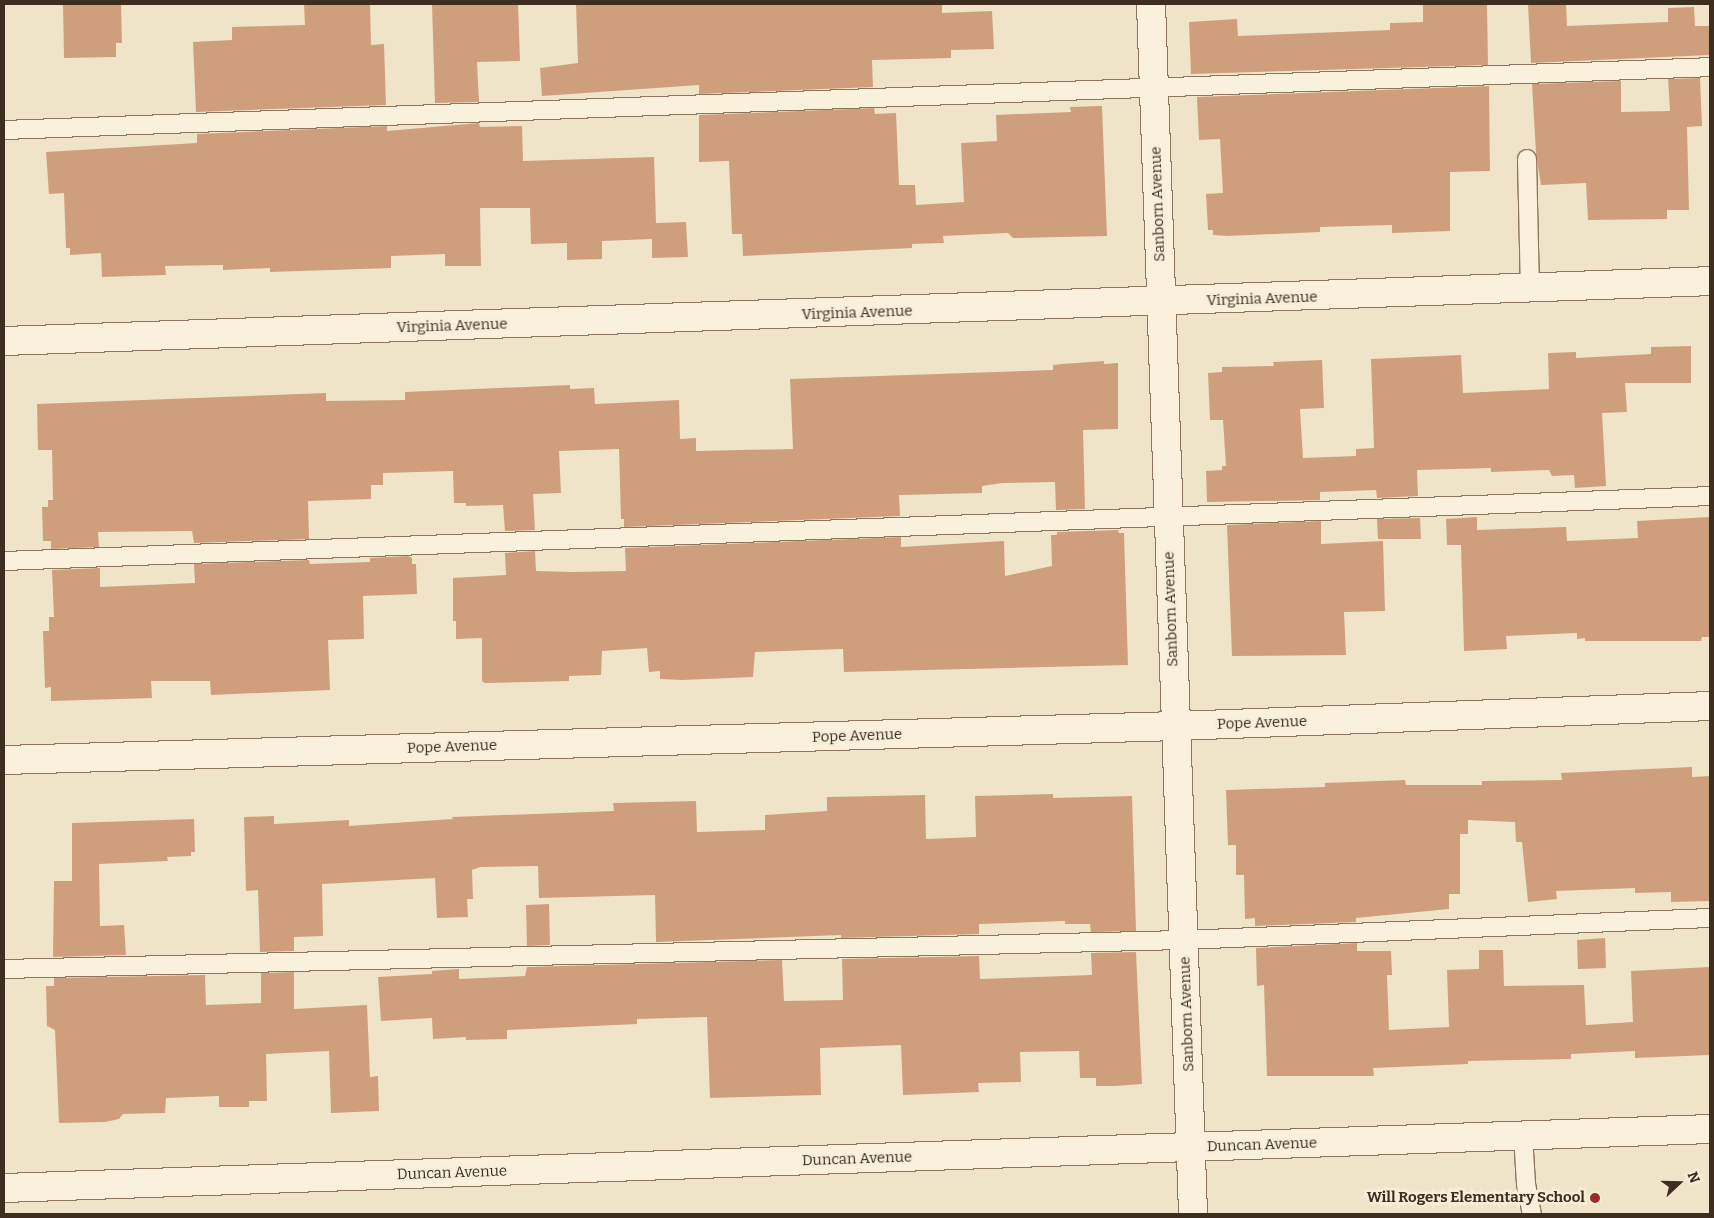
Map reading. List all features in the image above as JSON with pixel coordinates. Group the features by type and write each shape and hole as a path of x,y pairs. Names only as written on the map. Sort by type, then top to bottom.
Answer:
{"street":[{"name":"Sanborn Avenue","path":"1151,4 1167,518 1193,1214"},
{"name":"Virginia Avenue","path":"4,341 1161,303 1710,281"},
{"name":"Pope Avenue","path":"4,760 1176,726 1710,706"},
{"name":"Duncan Avenue","path":"4,1188 1710,1129"}],"lane":[{"path":"4,130 1154,86 1710,67"},
{"path":"1527,159 1530,287"},
{"path":"4,561 1710,496"},
{"path":"4,969 1184,940 1710,918"},
{"path":"1523,1136 1526,1184 1532,1214"}],"building":[{"path":"63,4 121,4 122,43 116,43 116,57 64,58"},
{"path":"304,4 370,4 371,45 384,44 386,105 196,112 193,42 232,40 232,27 305,25"},
{"path":"432,4 518,4 520,61 477,62 479,102 435,103"},
{"path":"576,4 942,4 942,13 992,11 994,49 951,50 951,58 872,60 873,87 699,94 699,85 542,96 540,68 578,63"},
{"path":"1423,4 1487,4 1488,65 1191,74 1189,22 1237,19 1238,36 1390,30 1390,23 1423,22"},
{"path":"1528,4 1566,4 1567,26 1668,22 1668,8 1694,7 1695,26 1710,26 1710,55 1531,63"},
{"path":"1700,78 1702,126 1687,127 1689,210 1667,210 1667,219 1588,220 1586,183 1541,185 1536,153 1532,84 1621,81 1621,112 1670,111 1668,79"},
{"path":"1489,86 1490,171 1450,172 1450,231 1392,233 1392,225 1320,227 1320,232 1228,236 1213,235 1213,230 1208,230 1206,194 1223,193 1220,139 1199,140 1197,97"},
{"path":"1102,106 1107,236 1013,238 1008,233 943,236 944,243 912,244 912,248 743,256 742,234 732,234 729,161 699,162 699,115 874,108 875,114 896,113 899,185 915,185 916,205 964,202 961,143 997,141 996,115 1071,112 1070,107"},
{"path":"479,123 480,127 522,126 523,161 654,157 656,223 686,222 688,257 652,258 652,239 602,241 602,259 567,260 567,243 531,244 530,208 480,208 481,266 445,266 445,254 391,256 391,268 270,272 270,268 223,270 223,265 165,266 166,275 102,277 101,253 70,255 70,248 66,248 64,193 49,194 46,152 197,143 197,134 387,126 387,131"},
{"path":"1691,346 1691,383 1625,383 1627,412 1602,413 1606,486 1575,488 1574,475 1552,476 1549,470 1491,472 1491,468 1417,470 1418,496 1377,498 1376,490 1320,492 1320,500 1207,502 1206,471 1222,470 1222,466 1226,466 1223,420 1210,420 1208,373 1222,372 1222,367 1274,366 1273,362 1322,360 1324,408 1300,409 1303,458 1356,456 1356,449 1374,448 1371,359 1461,355 1463,393 1549,389 1548,353 1576,352 1576,358 1651,354 1651,347"},
{"path":"1104,361 1104,364 1118,363 1118,429 1083,430 1085,509 1056,510 1055,482 1002,483 982,486 982,493 899,495 900,516 624,527 624,519 621,519 619,449 559,451 561,493 533,494 535,530 505,531 503,505 466,506 466,503 454,503 453,471 383,473 383,485 371,485 371,499 308,501 309,539 194,543 192,531 98,532 99,547 51,549 51,541 43,541 42,507 48,507 48,500 53,500 52,450 38,450 37,404 326,393 326,401 405,400 405,392 570,385 570,389 594,388 595,404 679,400 680,439 696,438 696,451 793,449 790,379 1053,370 1053,365"},
{"path":"1477,517 1477,530 1566,527 1567,541 1638,538 1637,521 1709,517 1710,637 1702,637 1701,641 1585,641 1585,638 1577,639 1577,633 1506,636 1507,649 1464,651 1461,545 1447,545 1446,519"},
{"path":"1420,518 1421,539 1378,539 1377,519"},
{"path":"1321,521 1321,544 1383,541 1385,611 1344,612 1346,655 1232,656 1227,525"},
{"path":"1118,530 1119,533 1124,533 1128,665 844,672 843,649 755,652 753,677 682,680 660,679 660,671 649,672 647,648 602,651 601,675 569,676 569,681 485,683 482,681 482,638 456,639 456,621 453,621 453,578 506,575 505,553 535,551 536,571 626,571 625,548 901,537 901,547 1004,541 1005,576 1052,566 1051,535 1057,535 1057,532"},
{"path":"408,556 412,558 412,564 416,564 417,594 363,596 364,639 328,640 330,690 211,695 210,681 151,681 152,698 51,701 51,687 45,688 43,631 49,631 49,617 54,617 52,570 100,568 100,587 195,583 194,564 309,560 310,564 370,562 370,558"},
{"path":"1692,767 1692,777 1710,776 1710,901 1671,902 1671,892 1635,893 1635,888 1556,891 1557,899 1528,902 1522,842 1516,842 1515,822 1468,820 1468,834 1460,834 1460,894 1449,894 1449,909 1356,918 1356,922 1255,926 1255,918 1245,919 1244,875 1236,875 1236,845 1228,845 1226,790 1325,787 1325,783 1405,780 1406,785 1482,785 1482,781 1562,780 1561,773"},
{"path":"1053,794 1053,798 1132,796 1136,931 1091,932 1090,924 1065,924 1065,921 979,924 979,934 841,938 841,935 656,942 655,895 539,898 538,866 480,867 472,870 473,899 467,899 468,917 437,918 435,878 322,884 323,936 294,937 294,951 260,952 258,890 246,891 244,817 274,816 274,824 349,820 349,826 453,819 452,817 614,811 613,803 696,801 697,832 765,830 765,815 827,811 827,797 925,795 926,839 976,837 975,796"},
{"path":"194,819 195,852 191,852 191,856 167,857 168,861 99,864 100,926 124,925 126,955 53,957 54,881 72,881 72,823"},
{"path":"549,904 550,945 527,946 526,905"},
{"path":"1605,938 1606,968 1578,969 1577,940"},
{"path":"1357,943 1357,951 1391,951 1392,975 1387,975 1389,1030 1449,1027 1447,970 1479,969 1479,950 1503,950 1504,986 1584,985 1586,1025 1633,1022 1631,971 1710,967 1710,1055 1635,1058 1635,1051 1571,1054 1571,1059 1468,1061 1468,1064 1373,1068 1374,1076 1267,1076 1264,985 1257,986 1256,948"},
{"path":"1136,952 1142,1084 1096,1086 1096,1078 1080,1078 1079,1051 1020,1052 1021,1082 978,1083 979,1092 903,1095 901,1045 820,1048 821,1095 710,1098 707,1017 637,1019 637,1024 507,1030 507,1039 466,1040 466,1037 433,1039 432,1018 381,1021 378,977 432,974 432,971 459,969 459,979 525,976 527,967 782,960 784,1001 843,1000 842,959 979,956 980,979 1092,975 1091,953"},
{"path":"294,972 294,1009 367,1005 370,1077 378,1076 379,1111 331,1113 329,1051 266,1054 267,1101 249,1101 249,1107 219,1107 219,1096 166,1098 165,1113 123,1114 119,1119 105,1122 59,1123 55,1030 47,1026 46,986 54,986 54,978 205,975 206,1005 261,1003 261,973"}],"place":[{"name":"Will Rogers Elementary School","path":"1595,1198"}]}
